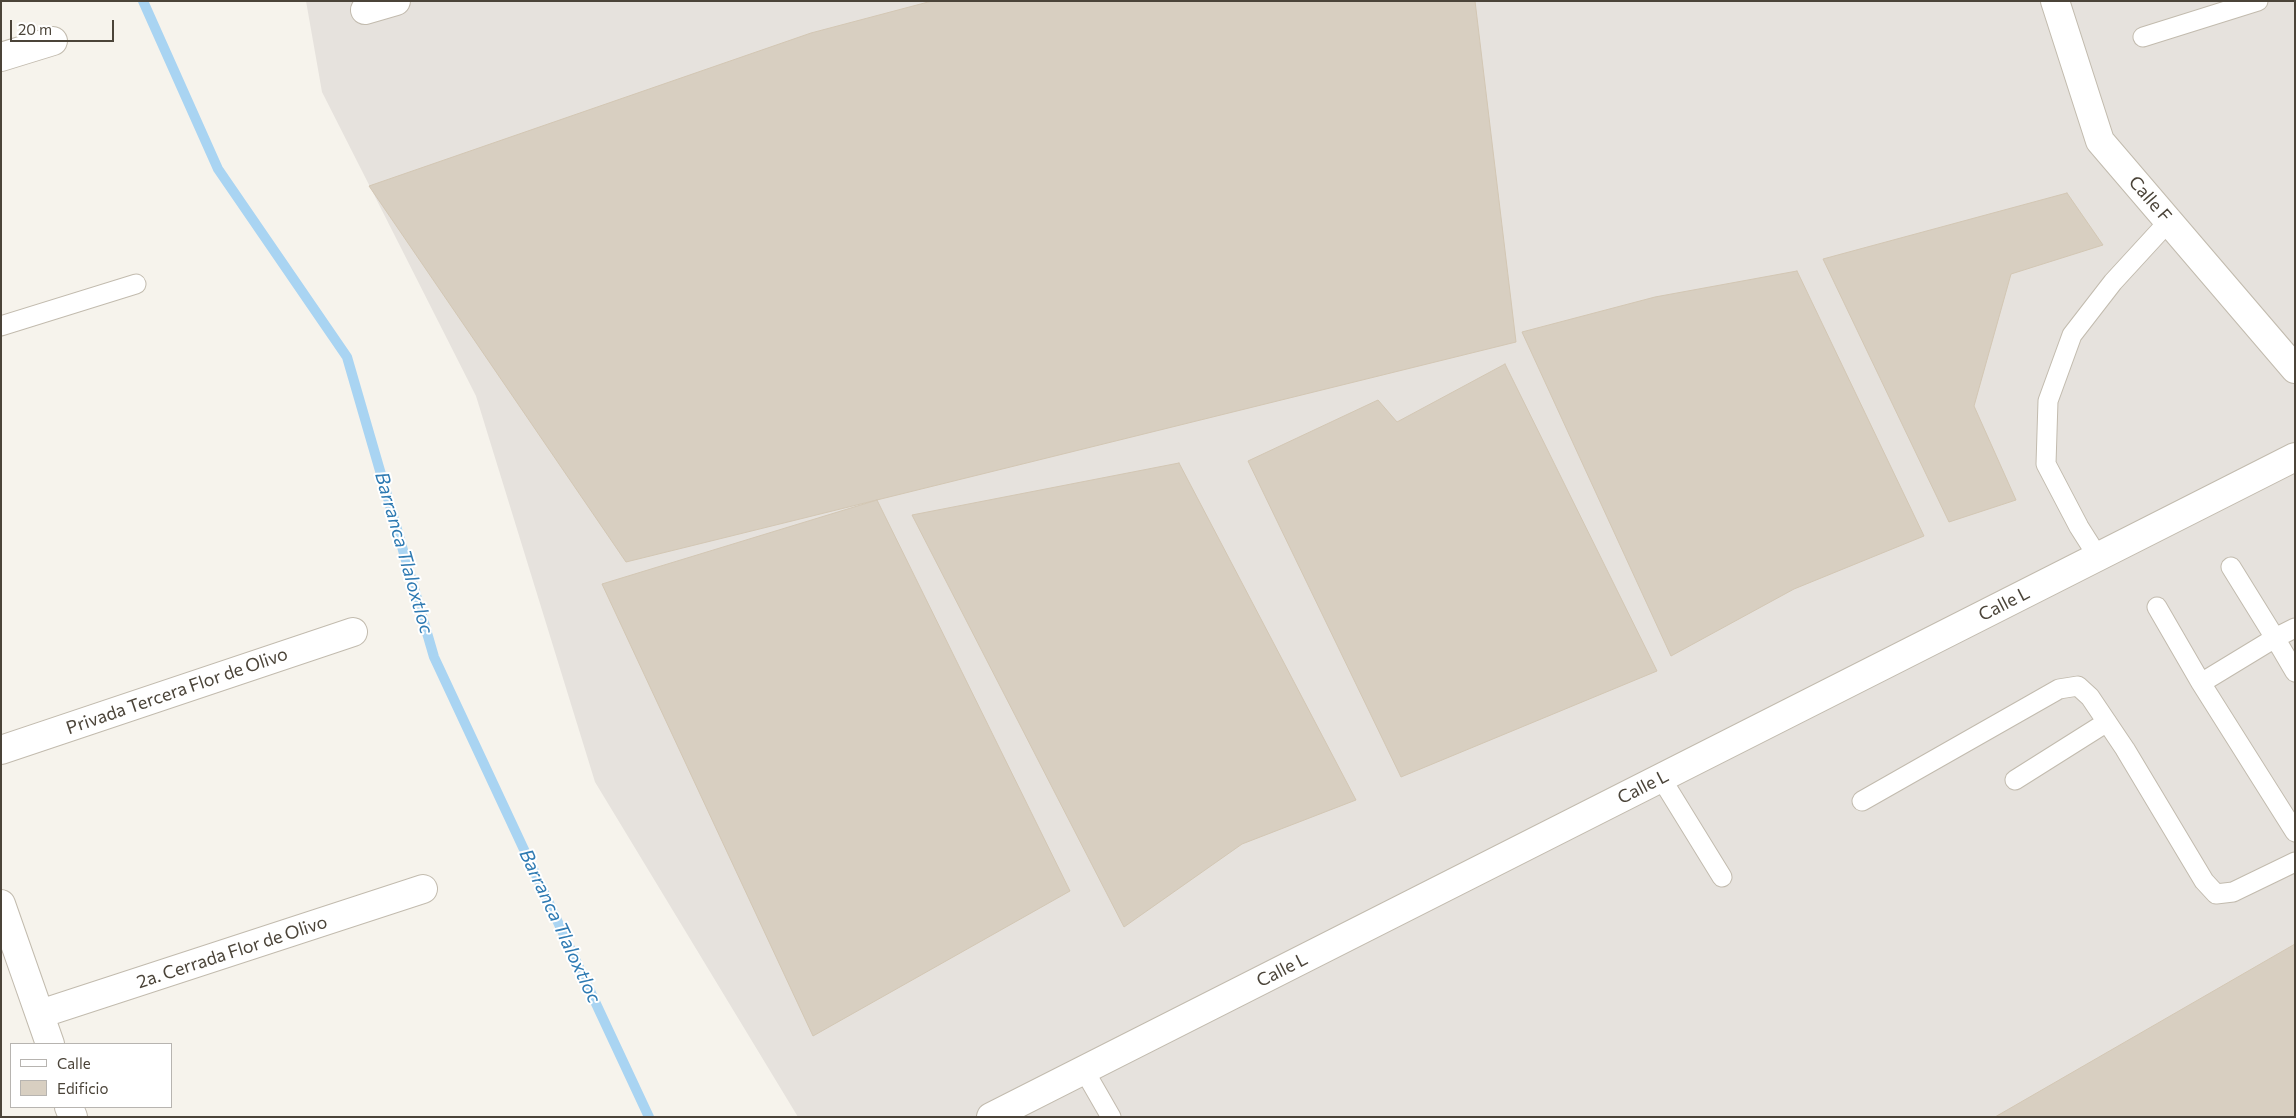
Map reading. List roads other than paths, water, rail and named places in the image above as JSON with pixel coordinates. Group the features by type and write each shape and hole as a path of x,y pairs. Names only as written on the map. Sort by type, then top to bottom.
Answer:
{"street":[{"path":"365,10 396,1"},
{"name":"Calle F","path":"2055,1 2100,141 2295,368"},
{"path":"1,57 53,41"},
{"name":"Calle L","path":"991,1117 2295,457"},
{"name":"Privada Tercera Flor de Olivo","path":"1,750 353,632"},
{"name":"2a. Cerrada Flor de Olivo","path":"40,1014 424,890"},
{"path":"1,904 50,1043"}],"lane":[{"path":"2144,37 2258,1"},
{"path":"2098,557 2079,527 2046,464 2048,401 2072,335 2113,282 2169,221"},
{"path":"1,326 136,284"},
{"path":"2230,567 2295,672"},
{"path":"2157,607 2201,683 2295,832"},
{"path":"2201,683 2295,628"},
{"path":"1862,801 2059,689 2078,686 2090,698 2107,722 2204,881 2216,894 2234,892 2295,862"},
{"path":"2015,780 2107,722"},
{"path":"1661,778 1722,877"},
{"path":"1084,1070 1111,1117"}],"waterway":[{"name":"Barranca Tlaloxtloc","path":"143,1 218,169 347,357 434,657 649,1117"}]}
